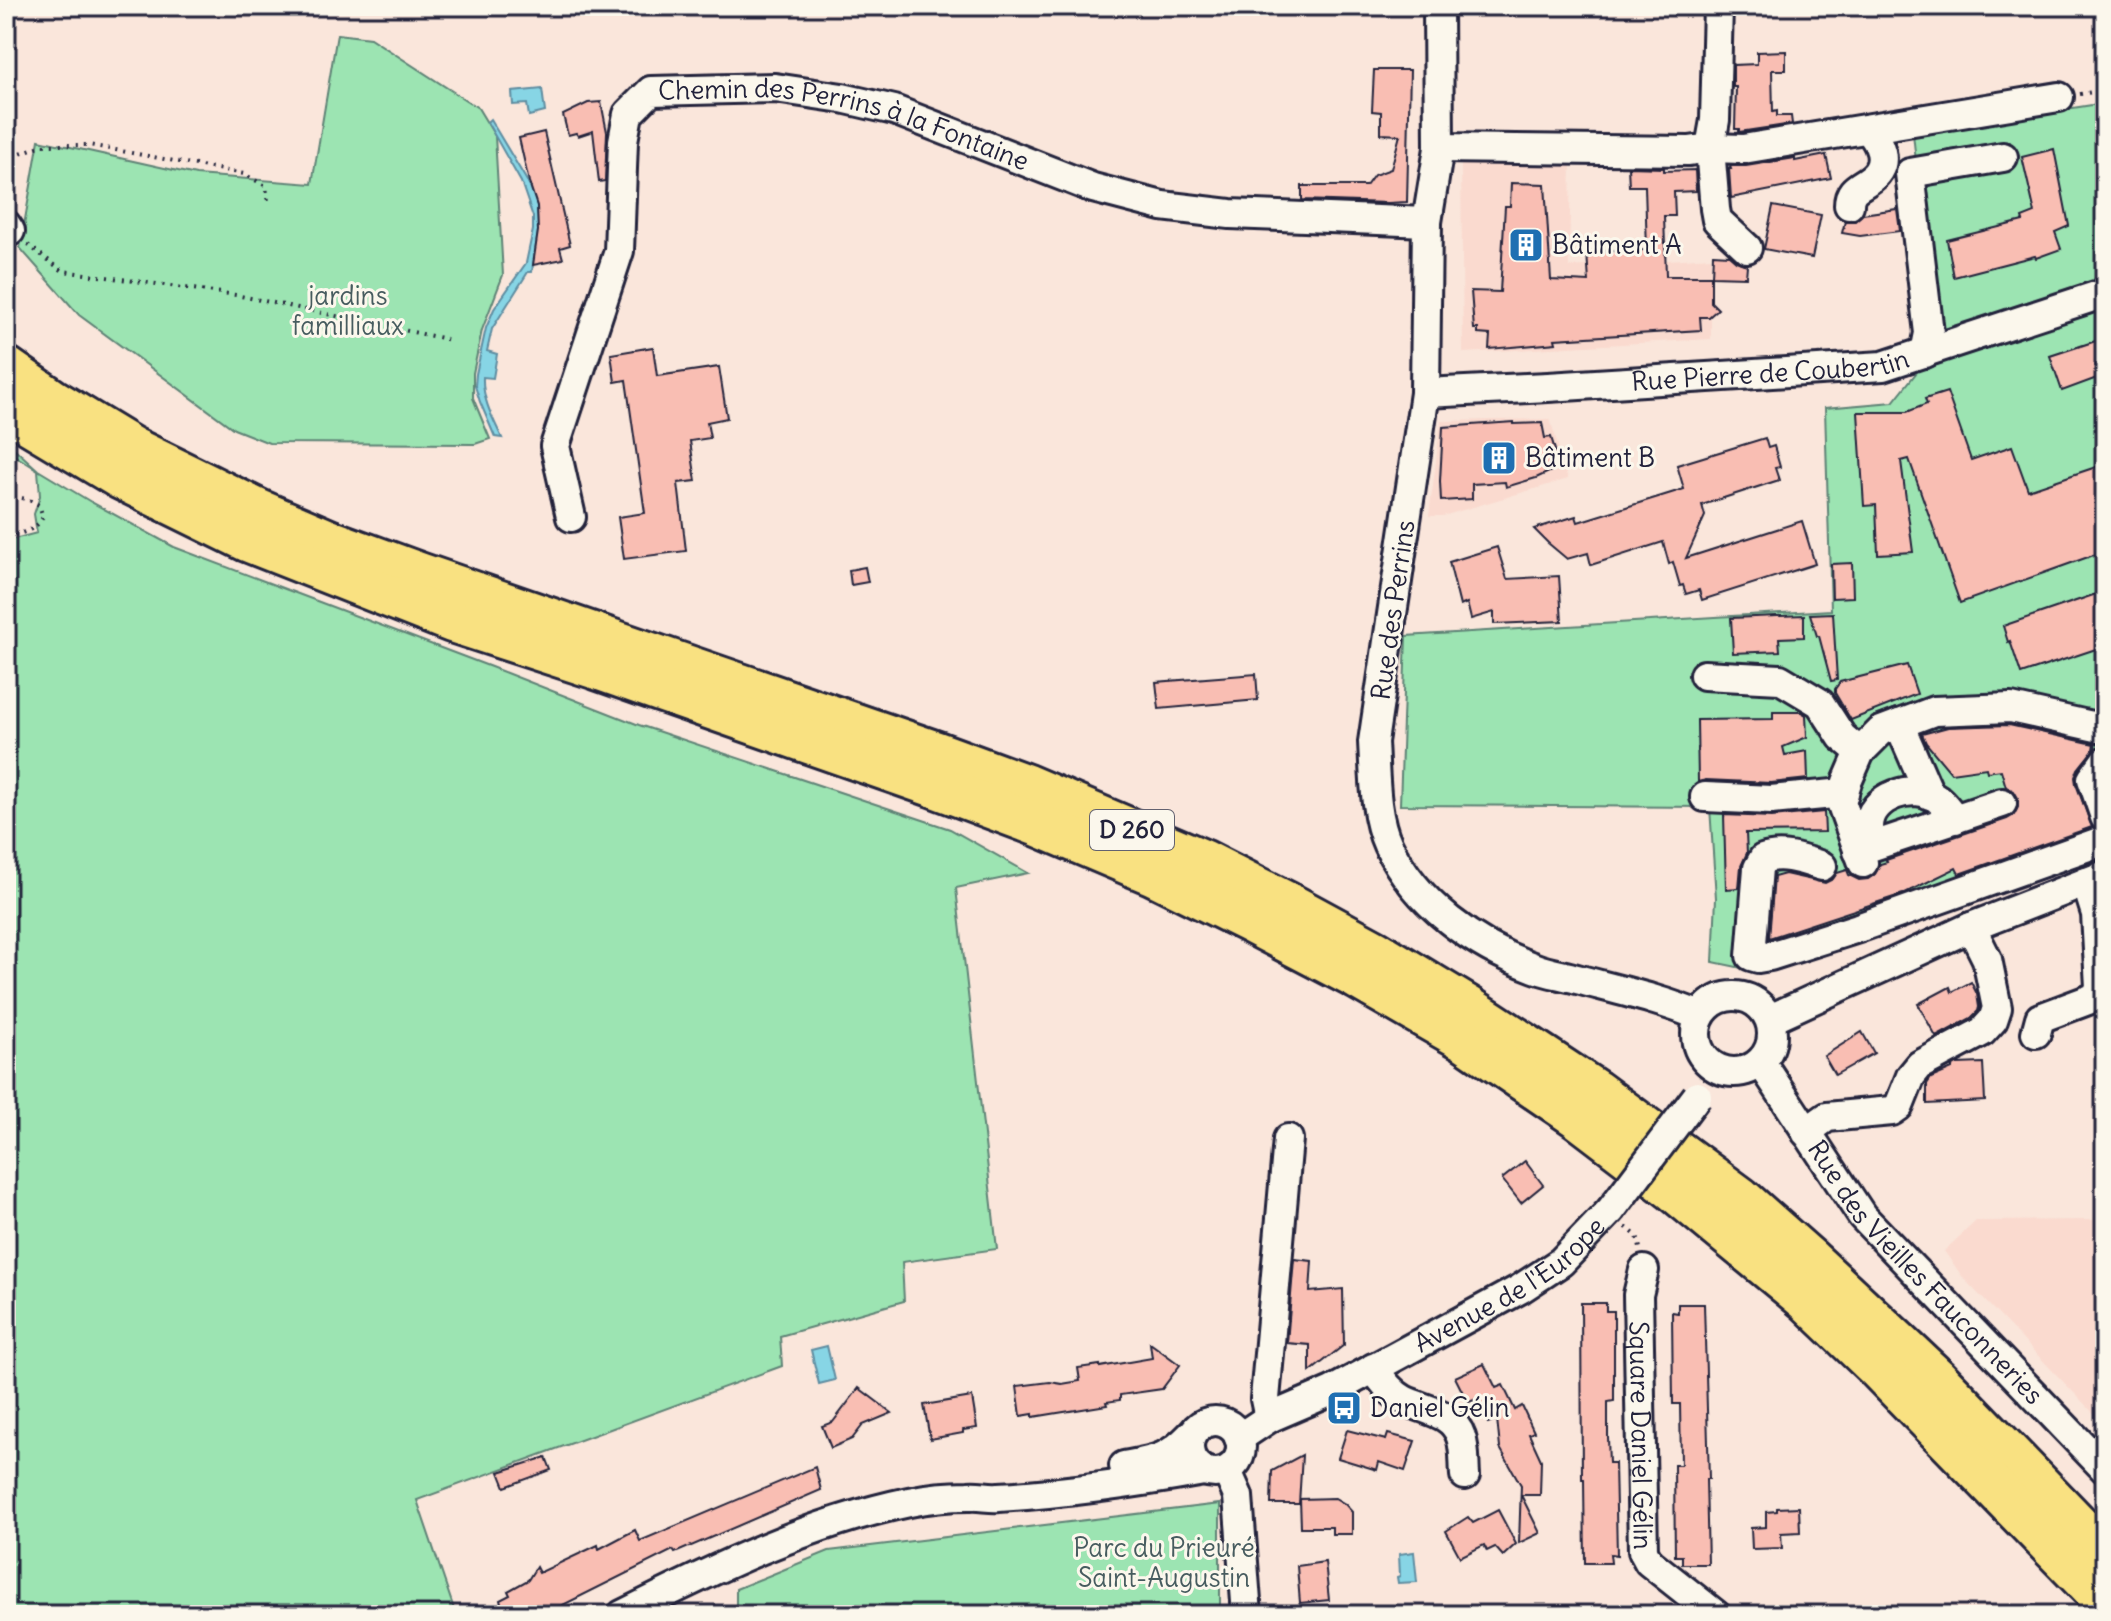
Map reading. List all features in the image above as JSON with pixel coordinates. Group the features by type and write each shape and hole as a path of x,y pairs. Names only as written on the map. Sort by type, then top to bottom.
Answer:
{"highway":[{"name":"D 260","path":"6,368 131,448 259,511 329,541 1027,786 1203,861 1375,951 1595,1091 1740,1198 1936,1378 2105,1553"},
{"name":"D 260","path":"6,409 121,478 247,540 452,621 627,678 1036,824 1154,874 1358,978 1464,1039 1520,1076 1674,1190 1795,1290 1878,1368 2105,1601"}],"street":[{"name":"Rue des Perrins","path":"1438,6 1439,148 1427,222 1425,393 1373,742 1376,800 1388,844 1417,891 1448,920 1487,945 1535,968 1670,1004 1700,1016"},
{"path":"1718,6 1715,120 1710,148 1717,220 1747,248"},
{"name":"Chemin des Perrins à la Fontaine","path":"571,517 555,446 619,251 623,141 628,114 651,91 775,88 842,98 894,110 1093,188 1162,206 1230,214 1427,222"},
{"path":"1439,148 1743,149 2059,97"},
{"path":"1849,205 1849,196 1854,189 1875,175 1880,165 1882,153 1879,141 1868,129"},
{"path":"1925,353 1929,333 1910,173 2003,157"},
{"name":"Rue Pierre de Coubertin","path":"1425,393 1883,366 2105,293"},
{"path":"1704,675 1780,679 1820,703 1842,737 1860,752"},
{"path":"1865,853 1841,802 1860,752 1881,731 1934,711 2011,708 2101,728"},
{"path":"1899,724 1930,795"},
{"path":"2105,761 2092,779 2105,817"},
{"path":"1865,853 1871,816 1884,800 1899,791 1922,792 1937,798 1955,819"},
{"path":"1705,797 1771,800 1844,793"},
{"path":"1865,853 2002,803"},
{"path":"1822,866 1773,855 1763,859 1758,868 1751,956 1770,956 1858,928 2105,840"},
{"path":"1770,1019 1971,927 2095,878 2100,987 2096,997 2040,1018 2036,1033"},
{"path":"1806,1132 1827,1117 1892,1111 1899,1106 1911,1076 1920,1065 1982,1032 1993,1020 1997,1008 1987,959 1971,927"},
{"path":"1729,996 1754,1001 1770,1019 1772,1042 1768,1053 1752,1069 1731,1073 1721,1070 1711,1065 1698,1048 1695,1038 1700,1016 1717,999 1729,996"},
{"name":"Rue des Vieilles Fauconneries","path":"1761,1062 1862,1216 2105,1469"},
{"name":"Avenue de l'Europe","path":"1239,1438 1269,1418 1324,1395 1520,1289 1561,1262 1610,1212 1697,1096 1711,1065"},
{"path":"1269,1418 1265,1399 1288,1139"},
{"name":"Square Daniel Gélin","path":"1644,1270 1638,1295 1643,1551 1649,1562 1716,1615"},
{"path":"1373,1368 1396,1395 1441,1414 1455,1427 1461,1437 1465,1475"},
{"path":"622,1615 697,1577 859,1513 912,1501 996,1497 1216,1471 1239,1458 1241,1447 1233,1428 1215,1421 1197,1428 1177,1449 1160,1459 993,1487 970,1496"},
{"path":"1191,1435 1188,1445 1194,1464 1216,1471 1238,1496 1247,1615"}],"path":[{"path":"6,158 43,145 89,145 244,174 266,186 268,201"},
{"path":"8,228 63,271 236,295 451,340"},
{"path":"6,496 27,499 39,505 43,517 30,531 6,537"},
{"path":"1610,1212 1637,1236 1644,1270"}],"shaded area":[{"path":"1571,160 1569,267 1711,257 1711,339 1463,353 1461,163"},
{"name":"Bâtiment B","path":"1550,419 1568,479 1443,516 1429,516 1441,421"},
{"path":"2105,1176 2105,1425 1964,1279 1944,1251 1976,1221 2093,1220"}],"green space":[{"name":"jardins familliaux","path":"337,34 370,38 478,108 495,136 503,275 482,330 473,373 473,398 490,439 475,444 269,443 234,429 79,315 20,248 39,140 196,175 312,184"},
{"path":"2105,103 2105,852 1756,971 1713,962 1716,898 1710,807 1400,805 1406,636 1831,610 1825,408 1893,402 1928,358 1934,334 1913,133"},
{"path":"6,441 38,470 6,450"},
{"path":"38,470 174,547 639,725 950,829 1028,873 956,888 997,1249 902,1262 904,1301 780,1336 782,1366 417,1500 456,1615 6,1615 6,541 37,533 34,514 40,496"},
{"name":"Parc du Prieuré Saint-Augustin","path":"1220,1504 1220,1615 736,1615 736,1589 829,1551"}],"water":[{"path":"542,89 545,112 529,116 527,104 513,105 512,92"},
{"path":"490,119 530,186 537,206 538,231 532,272 528,272 492,329 487,351 497,354 493,378 483,377 484,393 502,438 495,437 480,402 475,386 476,374 486,328 494,309 526,263 533,217 521,182 487,122"},
{"path":"827,1346 835,1380 819,1384 811,1350"},
{"path":"1414,1552 1417,1582 1398,1583 1399,1554"}],"building":[{"path":"1786,51 1786,70 1772,70 1773,112 1777,111 1777,116 1791,116 1792,124 1739,132 1735,129 1733,65 1757,64 1757,52"},
{"path":"1374,70 1410,70 1407,202 1302,200 1302,186 1366,186 1374,175 1391,169 1400,135 1381,134 1381,112 1372,111"},
{"path":"601,102 607,132 605,181 599,182 593,131 578,136 576,133 568,135 563,115 588,103"},
{"path":"544,132 570,245 560,248 563,259 533,265 538,231 537,206 519,138"},
{"path":"2054,149 2069,226 2055,232 2061,249 1954,277 1947,240 2023,221 2022,218 2035,213 2022,157"},
{"path":"1826,155 1831,178 1731,198 1730,166 1795,158 1795,161"},
{"name":"Bâtiment A","path":"1628,167 1695,170 1696,191 1674,192 1675,216 1664,216 1666,276 1711,276 1711,302 1718,309 1709,317 1700,317 1701,330 1555,339 1556,343 1489,349 1490,335 1478,334 1478,329 1474,329 1471,291 1500,292 1505,206 1510,206 1511,183 1545,184 1551,280 1589,282 1587,252 1647,250 1645,186 1629,186"},
{"path":"1773,206 1821,215 1812,258 1764,249"},
{"path":"1897,209 1900,231 1860,236 1842,233 1845,221 1855,221 1863,214"},
{"path":"1713,254 1729,255 1747,265 1746,277 1712,276"},
{"path":"2105,338 2105,375 2062,391 2050,356"},
{"path":"653,347 657,376 719,367 727,418 707,422 710,438 690,441 696,481 678,483 686,551 624,559 618,517 645,513 626,380 615,382 611,354"},
{"path":"1947,392 1971,460 2012,446 2028,490 2105,464 2105,551 1960,603 1909,459 1901,461 1913,552 1878,554 1876,505 1864,506 1858,412 1907,412 1927,404 1925,399"},
{"name":"Bâtiment B","path":"1542,423 1545,438 1551,437 1560,467 1506,487 1505,482 1472,484 1472,499 1441,501 1443,427"},
{"path":"1765,438 1768,448 1774,446 1780,467 1775,468 1779,480 1702,505 1705,516 1686,558 1802,521 1815,564 1702,600 1699,590 1686,594 1683,585 1680,586 1663,542 1591,565 1588,553 1567,559 1534,529 1576,516 1578,522 1684,489 1677,465"},
{"path":"1497,547 1507,579 1559,576 1562,621 1494,624 1494,612 1471,619 1467,603 1460,606 1449,562"},
{"path":"1852,563 1853,597 1832,598 1831,564"},
{"path":"865,567 868,582 851,585 849,570"},
{"path":"2105,591 2105,646 2021,674 2003,626"},
{"path":"1833,613 1837,680 1831,681 1810,614"},
{"path":"1804,615 1804,637 1779,638 1780,651 1733,653 1731,618"},
{"path":"1907,665 1917,694 1851,720 1835,693 1840,682"},
{"path":"1256,674 1258,700 1159,709 1156,682"},
{"path":"1773,712 1801,712 1806,715 1807,737 1783,747 1785,755 1807,751 1808,779 1771,783 1698,782 1697,720 1773,719"},
{"path":"2009,725 2094,744 2075,777 2092,827 1959,874 1956,868 1903,894 1769,938 1774,877 1785,874 1825,883 1837,873 1847,870 1849,875 1859,880 1868,879 1886,860 2014,815 2018,798 2014,791 2006,787 2001,770 1987,772 1986,768 1951,773 1922,734 1948,727"},
{"path":"1824,812 1825,832 1746,833 1747,853 1741,866 1739,888 1726,889 1724,815 1772,817"},
{"path":"1971,982 1977,994 1978,1011 1936,1037 1918,1004 1950,987 1952,992"},
{"path":"1862,1032 1874,1053 1835,1075 1824,1056"},
{"path":"1983,1063 1985,1101 1927,1104 1927,1084 1931,1078 1957,1064"},
{"path":"1525,1161 1543,1185 1521,1203 1502,1179"},
{"path":"1294,1259 1312,1261 1310,1292 1343,1289 1344,1345 1310,1372 1310,1345 1287,1343"},
{"path":"1581,1303 1606,1303 1606,1311 1614,1311 1614,1401 1608,1402 1608,1438 1609,1463 1615,1463 1617,1555 1610,1554 1611,1563 1585,1563"},
{"path":"1678,1304 1704,1304 1708,1564 1682,1564 1682,1556 1675,1556 1674,1465 1681,1465 1680,1404 1673,1404 1672,1312 1678,1313"},
{"path":"1150,1343 1180,1365 1162,1389 1120,1395 1120,1400 1106,1402 1107,1405 1033,1417 1033,1414 1021,1416 1017,1386 1080,1381 1078,1368 1152,1358"},
{"path":"1484,1364 1496,1388 1503,1385 1515,1410 1522,1406 1534,1432 1529,1434 1541,1460 1540,1495 1521,1495 1540,1533 1519,1543 1521,1485 1500,1448 1497,1419 1488,1423 1474,1400 1469,1402 1455,1377"},
{"path":"859,1388 892,1413 863,1425 852,1439 831,1448 822,1426 833,1422"},
{"path":"972,1397 977,1428 930,1439 924,1405"},
{"path":"1347,1430 1386,1440 1388,1434 1415,1441 1405,1471 1379,1462 1377,1470 1338,1458"},
{"path":"1302,1455 1299,1504 1271,1504 1272,1471"},
{"path":"546,1457 551,1470 505,1487 499,1472"},
{"path":"815,1467 821,1490 675,1553 673,1550 543,1615 504,1615 500,1600 510,1595 508,1591 528,1580 536,1567 539,1573 598,1545 599,1549 635,1530 640,1541"},
{"path":"1335,1498 1352,1512 1352,1534 1332,1534 1332,1527 1301,1527 1300,1499"},
{"path":"1799,1507 1800,1532 1781,1533 1782,1548 1752,1549 1751,1528 1766,1527 1766,1512"},
{"path":"1498,1510 1516,1544 1503,1556 1495,1547 1487,1551 1484,1545 1460,1557 1446,1531 1468,1517 1473,1523"},
{"path":"1325,1562 1329,1600 1300,1603 1297,1566"}],"place":[{"name":"Bâtiment A","path":"1526,245"},
{"name":"Bâtiment B","path":"1499,458"},
{"name":"Daniel Gélin","path":"1344,1408"}]}
